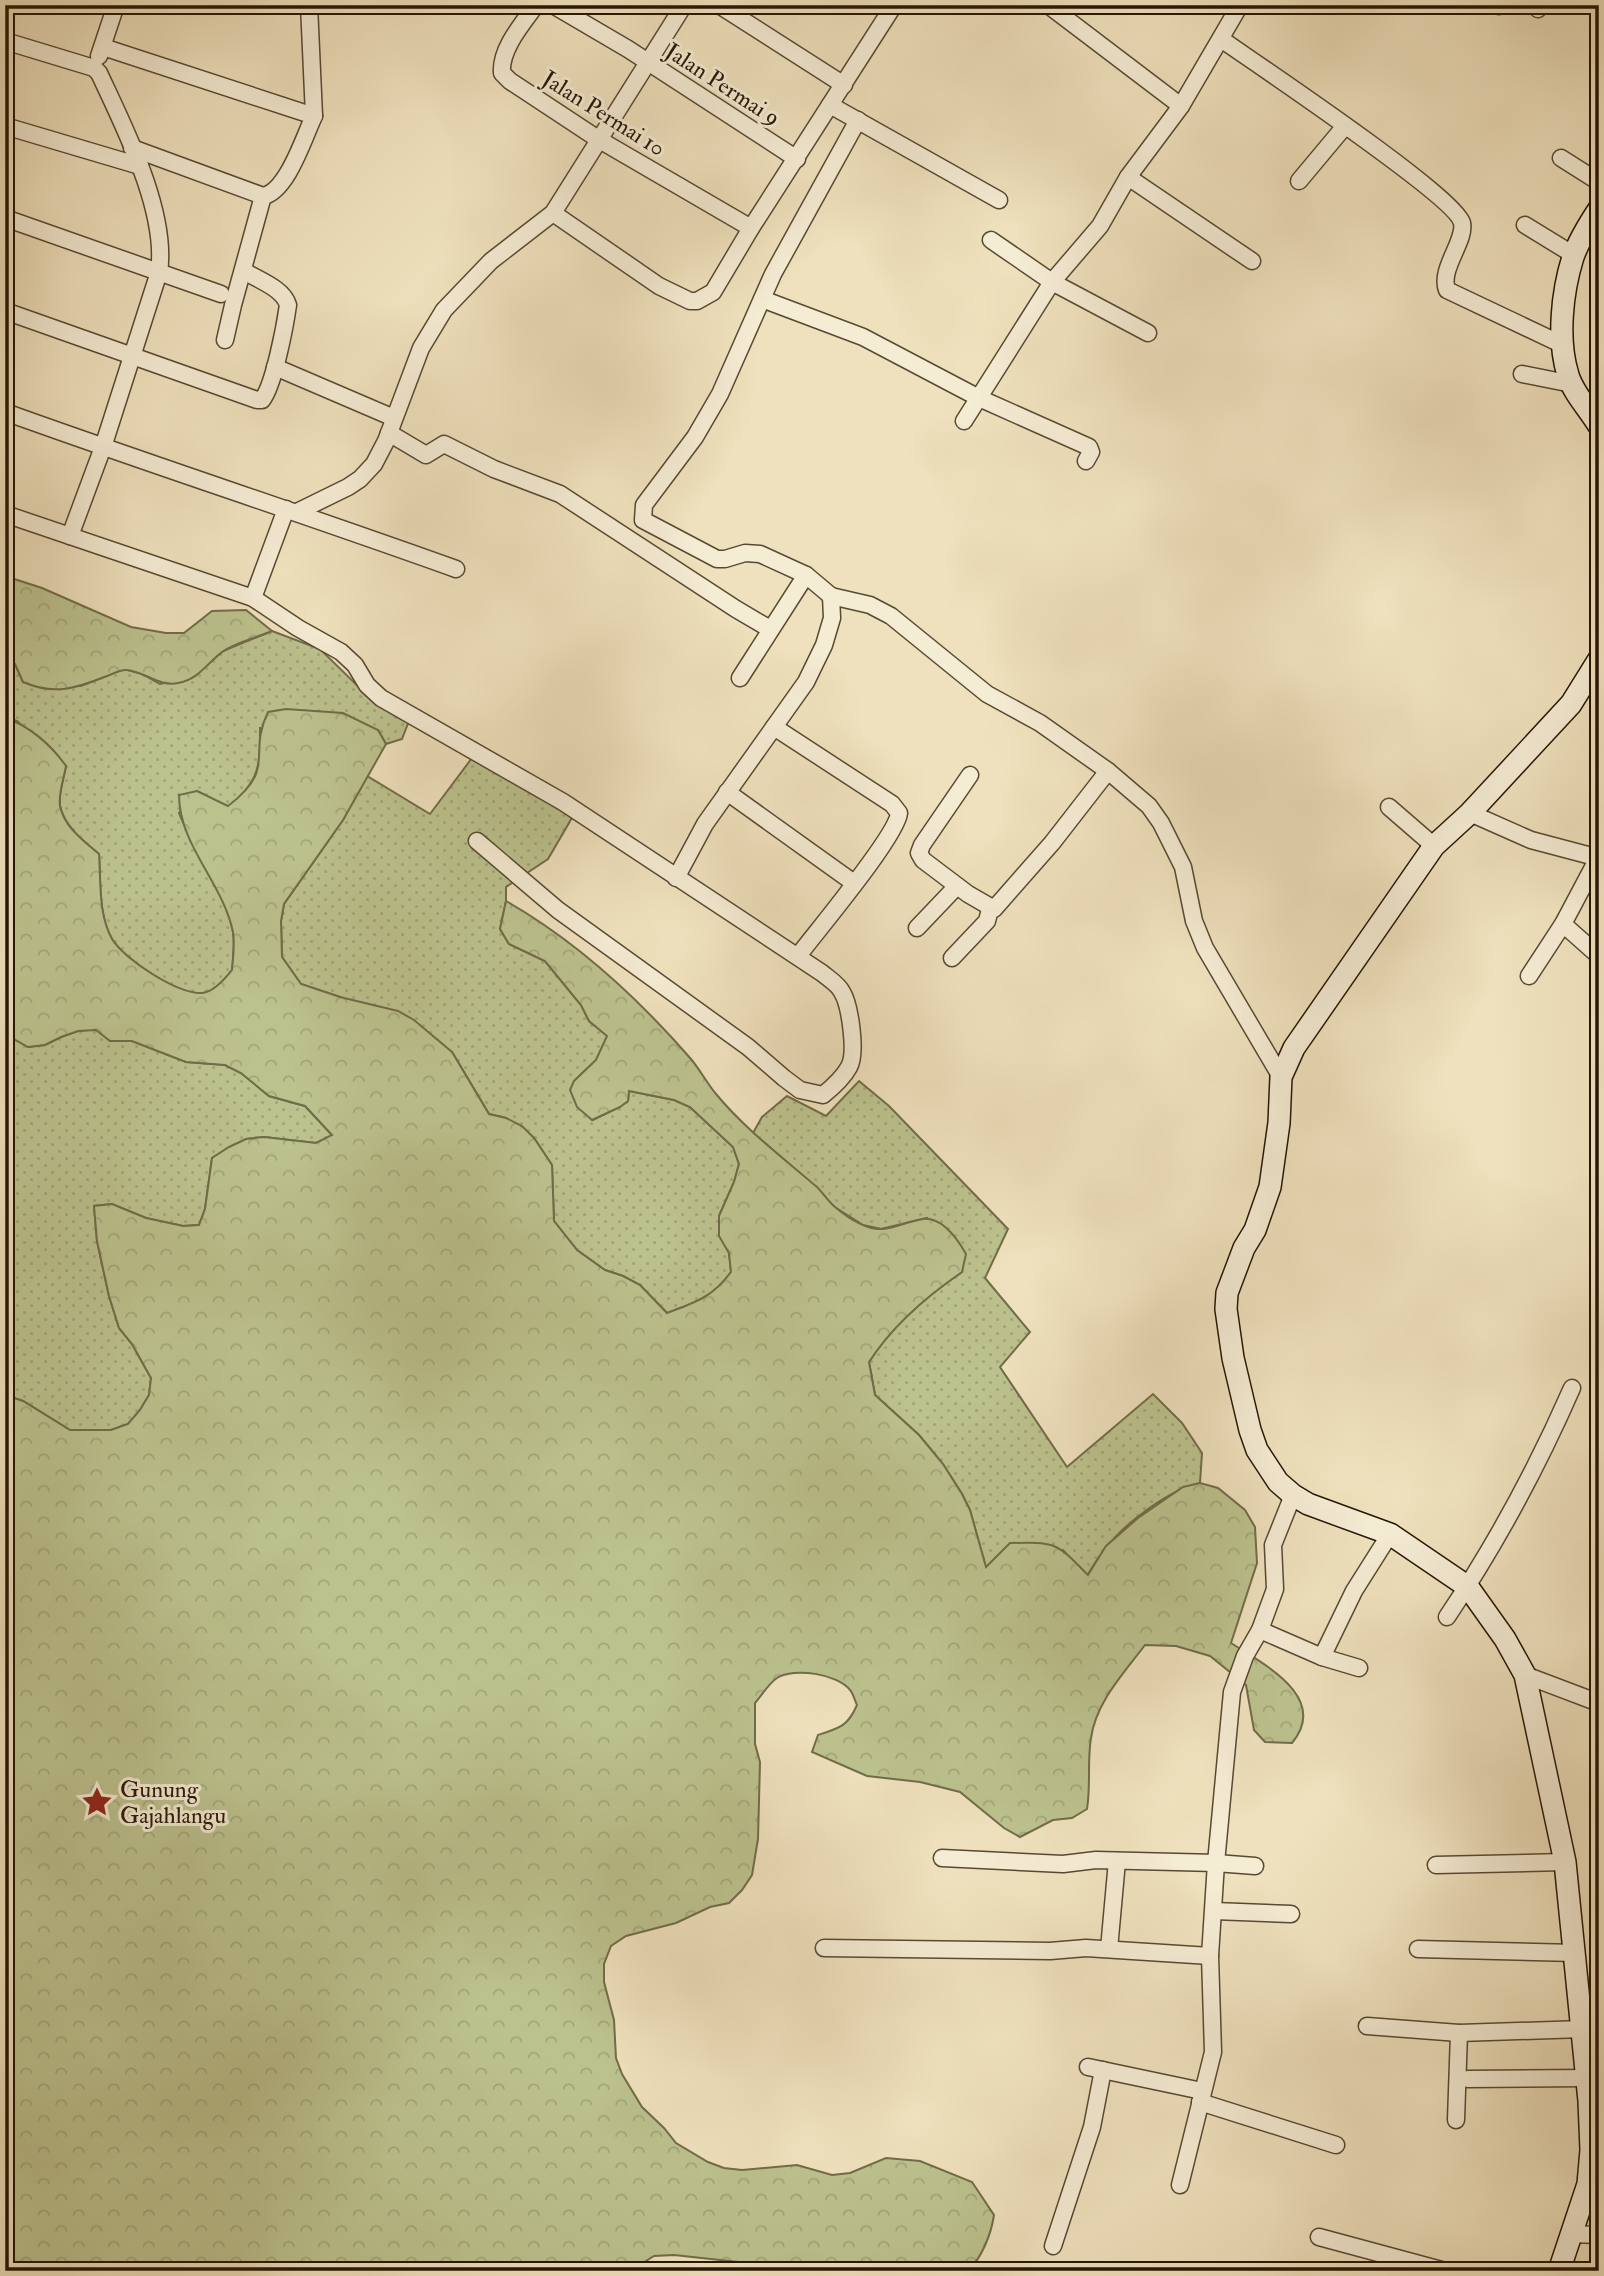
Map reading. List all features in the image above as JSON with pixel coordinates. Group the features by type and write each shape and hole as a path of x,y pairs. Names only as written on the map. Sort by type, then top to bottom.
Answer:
{"street":[{"path":"94,68 116,5"},
{"path":"132,148 263,196 270,195 284,181 314,116 309,5"},
{"name":"Jalan Permai 10","path":"536,5 512,40 501,66 502,73 598,139 751,228"},
{"name":"Jalan Permai 9","path":"553,5 797,159"},
{"path":"291,510 323,501 360,479 374,464 421,348 444,310 491,261 553,213 684,5"},
{"path":"719,5 844,85"},
{"path":"964,421 1052,282 1100,226 1128,177 1181,106 1240,5"},
{"path":"553,213 659,286 690,301 697,301 713,292 751,228 844,85 889,7"},
{"path":"1059,8 1181,106"},
{"path":"1221,38 1420,181 1461,220 1462,229 1445,279 1447,290 1563,345"},
{"path":"5,41 94,68 100,76 141,166 157,229 161,258 159,272 103,447 70,536"},
{"path":"103,47 314,116"},
{"path":"830,104 999,200"},
{"path":"858,120 773,274 726,384 695,437 645,505 641,517 717,559 752,552 806,575 831,596 870,605 891,616 986,694 1040,723 1108,771 1149,806 1161,823 1183,867 1194,921 1205,948 1281,1077"},
{"path":"5,126 141,166"},
{"path":"1299,181 1345,126"},
{"path":"1561,158 1599,182"},
{"path":"1128,177 1252,261"},
{"path":"226,340 263,196"},
{"path":"1599,209 1574,255 1565,297 1563,345 1568,376 1599,426"},
{"path":"5,218 221,294"},
{"path":"1525,225 1574,255"},
{"path":"991,240 1052,282 1148,333"},
{"path":"5,311 262,400 275,367 288,305 286,297 244,271"},
{"path":"762,299 863,337 979,398 1089,447 1091,452 1086,461"},
{"path":"275,367 391,426 426,455 444,444 494,469 560,494 770,629"},
{"path":"1522,374 1572,384"},
{"path":"5,412 456,569"},
{"path":"253,598 291,510"},
{"path":"5,514 253,598 341,652 355,664 367,685 381,698 563,802 798,956 840,988 849,1006 851,1065 836,1084 823,1094 800,1090 748,1047 558,910 477,841"},
{"path":"740,678 806,575"},
{"path":"676,878 705,824 806,682 824,645 832,618 831,596"},
{"path":"1559,2271 1571,2234 1593,2183 1591,2150 1594,2101 1587,2078 1565,1862 1525,1675 1505,1639 1468,1587 1390,1534 1337,1516 1293,1495 1278,1482 1265,1464 1254,1440 1233,1357 1226,1309 1231,1278 1255,1230 1270,1187 1279,1123 1281,1077 1287,1061 1307,1027 1368,944 1434,846 1470,813 1571,704 1592,687 1599,659"},
{"path":"774,727 897,808 898,821 798,956"},
{"path":"990,909 999,906 1108,771"},
{"path":"970,775 919,851 923,860 990,909"},
{"path":"727,792 854,883"},
{"path":"1389,807 1434,846"},
{"path":"1470,813 1531,840 1598,858 1563,924 1529,976"},
{"path":"917,928 957,886"},
{"path":"952,958 986,921 990,909"},
{"path":"1563,924 1599,956"},
{"path":"1447,1617 1468,1587 1531,1478 1572,1388"},
{"path":"1180,2185 1213,2052 1210,1956 1232,1692 1275,1589 1273,1545 1293,1495"},
{"path":"1322,1657 1354,1591 1390,1534"},
{"path":"1260,1630 1322,1657 1359,1668"},
{"path":"1525,1675 1599,1703"},
{"path":"942,1858 1063,1864 1096,1860 1255,1866"},
{"path":"1109,1949 1117,1861"},
{"path":"1436,1865 1565,1862"},
{"path":"1214,1911 1291,1914"},
{"path":"824,1948 1050,1951 1086,1948 1210,1956"},
{"path":"1418,1949 1576,1954"},
{"path":"1367,2026 1459,2033 1583,2029"},
{"path":"1456,2120 1459,2033"},
{"path":"1054,2246 1092,2127 1095,2068 1201,2096 1336,2145"},
{"path":"1468,2079 1587,2078"},
{"path":"1571,2234 1599,2235"},
{"path":"1319,2238 1445,2271"}],"green space":[{"path":"5,576 42,588 131,627 184,633 212,611 246,610 272,631 228,649 197,675 185,681 165,683 124,670 75,687 45,689 23,682 15,664 5,657"},
{"path":"272,631 320,649 371,699 409,721 402,739 386,744 378,730 260,728 260,753 256,772 239,798 228,807 197,791 179,813 223,901 234,937 232,970 212,990 192,992 166,982 139,965 112,939 102,909 99,854 81,839 62,814 60,791 66,766 17,721 5,718 5,657 15,664 23,682 81,686 124,669 142,674 160,684 195,676 223,651"},
{"path":"286,709 343,713 378,730 386,744 343,820 284,904 281,921 282,957 301,984 398,1011 414,1020 452,1052 489,1114 522,1126 534,1138 552,1165 554,1221 577,1250 605,1270 640,1285 667,1313 703,1298 717,1288 731,1272 729,1253 719,1236 719,1216 739,1164 733,1147 690,1107 674,1100 629,1091 628,1101 592,1120 577,1107 570,1090 574,1081 596,1060 607,1036 589,1021 581,1005 545,961 509,944 500,929 506,901 581,952 628,993 691,1059 716,1094 739,1119 817,1187 840,1211 857,1222 876,1229 930,1219 949,1230 959,1242 966,1254 962,1272 911,1312 888,1336 869,1362 875,1395 919,1435 943,1464 962,1494 970,1510 986,1567 1010,1543 1037,1543 1061,1550 1088,1575 1106,1546 1138,1518 1183,1487 1200,1483 1218,1488 1245,1510 1255,1527 1257,1563 1231,1643 1274,1672 1298,1697 1303,1711 1302,1726 1292,1743 1265,1742 1254,1730 1246,1685 1210,1656 1176,1646 1145,1645 1112,1688 1094,1725 1090,1747 1087,1809 1072,1818 1053,1820 1020,1837 1004,1828 960,1792 920,1782 867,1776 812,1752 818,1735 842,1725 850,1718 857,1705 850,1690 836,1680 815,1674 785,1675 771,1683 755,1703 755,1744 760,1762 758,1839 752,1875 729,1903 710,1907 676,1923 626,1936 611,1946 604,1964 604,1982 614,2020 616,2058 622,2074 642,2107 676,2143 724,2168 742,2170 797,2165 832,2175 850,2173 886,2158 920,2161 972,2182 994,2215 985,2245 968,2271 798,2271 784,2267 674,2255 654,2256 630,2271 5,2271 5,1395 23,1401 70,1430 111,1430 128,1424 149,1395 151,1378 132,1344 119,1328 97,1241 94,1206 112,1204 146,1218 183,1226 199,1225 205,1209 212,1158 246,1139 264,1137 316,1143 332,1135 305,1106 269,1096 241,1073 225,1065 186,1062 132,1041 110,1041 96,1030 78,1031 45,1045 28,1047 5,1034 5,718 39,737 66,766 60,791 62,814 81,839 99,854 102,908 112,939 139,965 166,982 192,992 203,993 216,987 232,970 234,937 228,914 186,831 179,795 197,791 228,806 243,793 257,771 262,727 268,712"},
{"path":"472,758 573,816 548,859 506,887 500,929 509,944 545,961 581,1005 589,1021 608,1036 596,1060 574,1081 593,1120 628,1101 629,1091 674,1100 690,1107 733,1147 739,1164 719,1216 720,1236 729,1253 731,1272 717,1288 686,1306 667,1313 640,1285 605,1270 577,1250 554,1221 552,1165 534,1138 506,1118 489,1114 452,1052 340,997 301,984 282,957 281,921 284,904 343,820 367,776 430,814"},
{"path":"96,1029 110,1041 132,1041 186,1062 225,1065 241,1073 269,1096 305,1106 333,1136 316,1143 264,1137 246,1139 212,1158 205,1209 199,1225 183,1226 146,1218 112,1204 94,1206 97,1241 119,1328 132,1344 151,1378 149,1395 128,1424 111,1430 70,1430 23,1401 5,1395 5,1034 28,1047 45,1045 78,1031"},
{"path":"859,1081 889,1106 1008,1229 985,1278 1030,1332 1000,1367 1067,1467 1153,1394 1182,1423 1202,1453 1200,1483 1162,1500 1136,1518 1114,1538 1087,1576 1063,1550 986,1568 970,1510 943,1464 919,1435 875,1395 869,1362 878,1349 911,1312 962,1272 927,1218 881,1229 863,1225 833,1206 820,1191 753,1133 762,1117 787,1096 826,1116"}],"place":[{"name":"Gunung Gajahlangu","path":"97,1802"}]}
